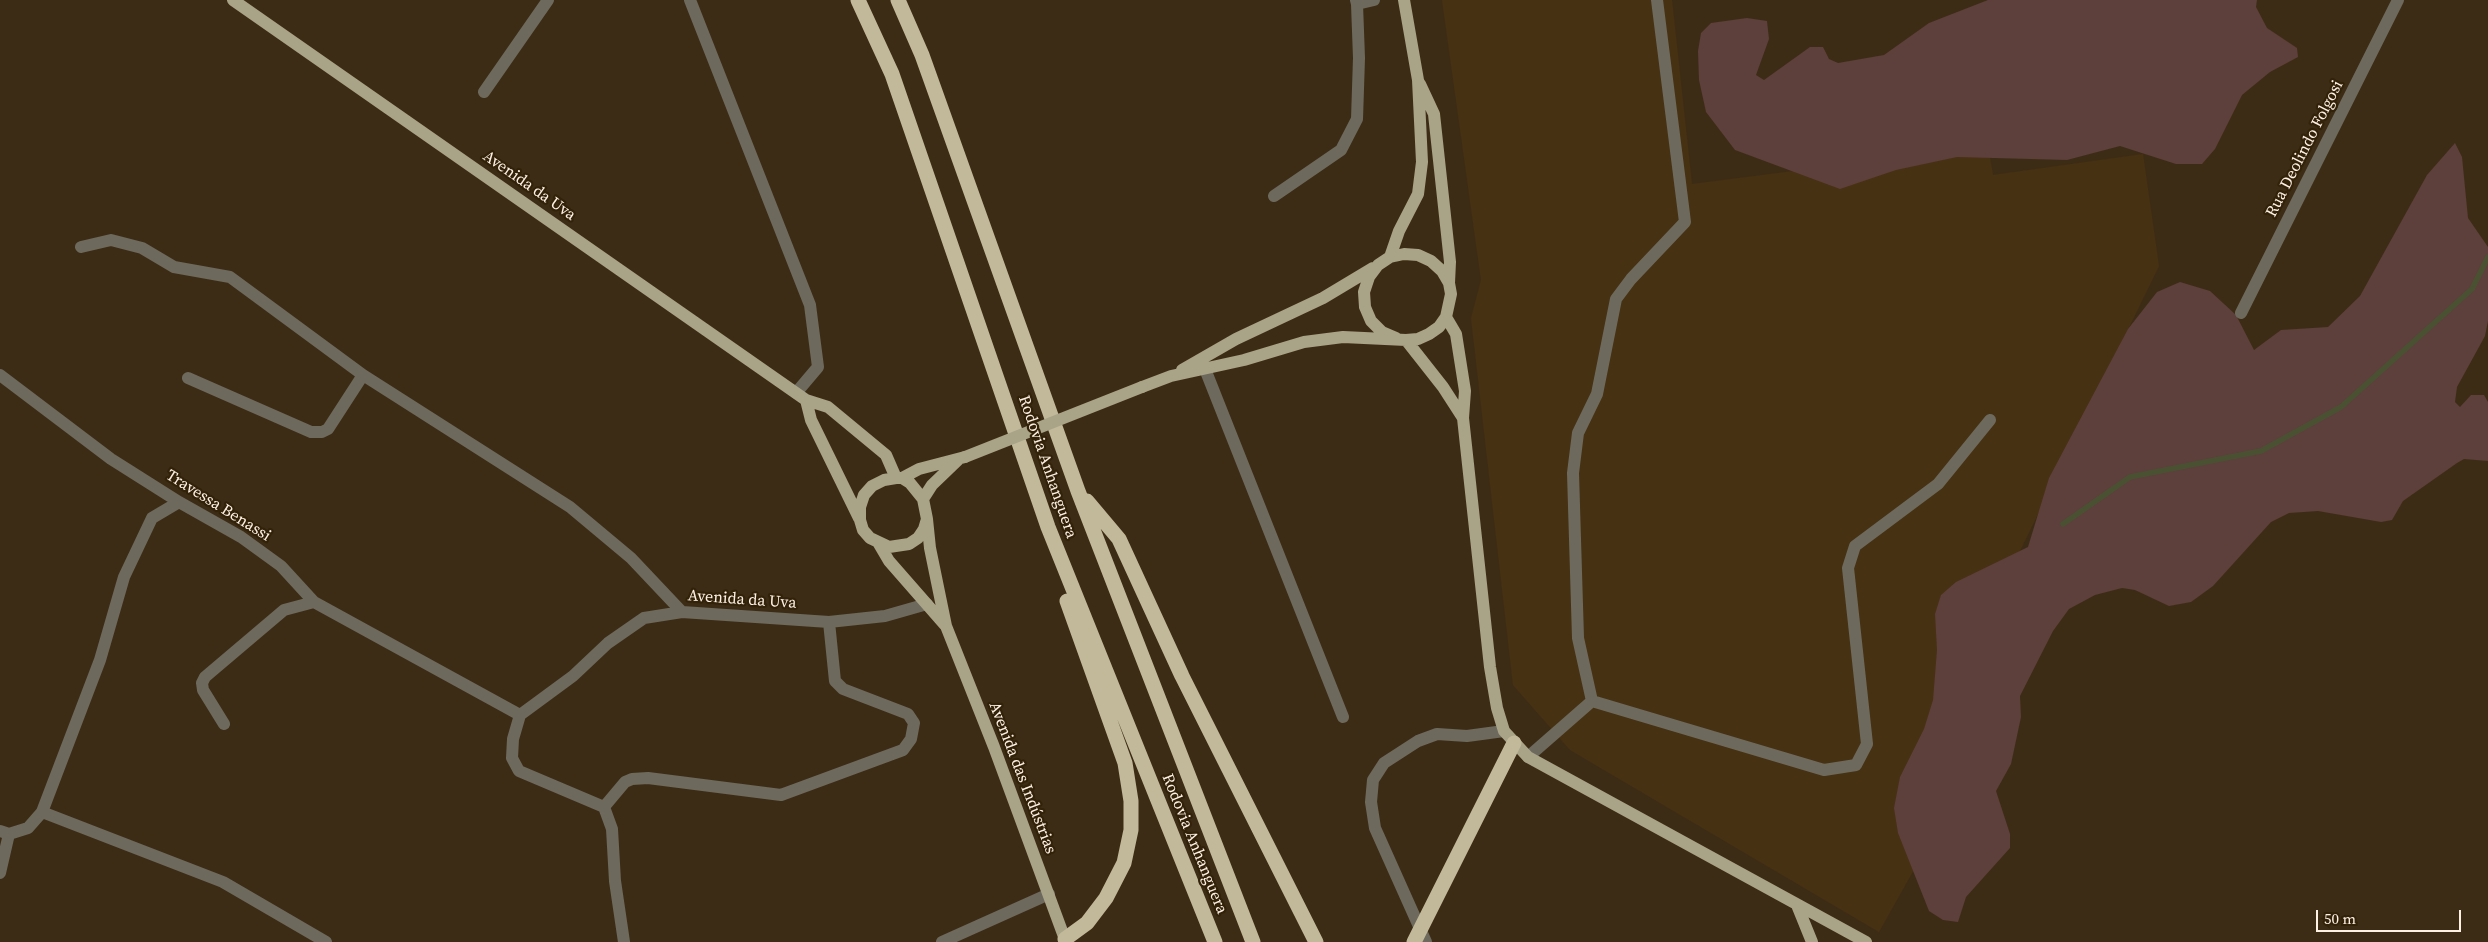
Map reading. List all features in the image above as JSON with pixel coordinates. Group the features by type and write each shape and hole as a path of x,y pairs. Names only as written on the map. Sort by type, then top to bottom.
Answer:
{"highway":[{"name":"Rodovia Anhanguera","path":"858,0 892,74 1048,527 1215,942"},
{"name":"Rodovia Anhanguera","path":"898,0 922,55 1078,491 1253,942"},
{"path":"1078,491 1119,539 1182,676 1316,942"},
{"path":"1048,527 1060,581 1125,763 1132,801 1131,830 1124,863 1106,898 1087,923 1066,941"},
{"path":"1414,942 1514,743"}],"main road":[{"name":"Avenida da Uva","path":"233,0 801,397 828,406 886,455 899,478"},
{"path":"1390,257 1399,231 1418,194 1422,162 1418,80 1404,0"},
{"path":"860,520 860,507 864,495 872,486 884,480 899,478 919,469 962,458 1171,376 1244,360 1304,342 1328,338 1418,339 1439,327 1446,317 1450,300 1450,262 1434,114 1418,80"},
{"path":"1171,376 1236,339 1323,298 1390,257 1404,254 1418,255 1436,266 1449,283"},
{"path":"1378,266 1369,277 1364,292 1365,307 1382,332 1401,339 1464,418"},
{"path":"1446,317 1456,334 1465,391 1464,418 1490,667 1496,708 1504,731 1528,757 1866,942"},
{"path":"801,397 870,538 879,544 889,547 909,544 924,529 927,519 923,499 910,483 899,478"},
{"path":"923,499 932,485 962,458"},
{"name":"Avenida das Indústrias","path":"927,519 930,548 946,626 1066,941"},
{"name":"Avenida das Indústrias","path":"879,544 889,561 946,626"},
{"path":"1797,905 1812,942"}],"street":[{"path":"484,92 548,0"},
{"path":"690,0 810,305 818,367 801,397"},
{"path":"1274,196 1341,150 1357,119 1359,58 1356,2 1374,0"},
{"path":"1592,702 1578,638 1573,473 1578,433 1597,394 1616,299 1631,279 1685,222 1657,0"},
{"name":"Rua Deolindo Folgosi","path":"2241,313 2398,0"},
{"path":"81,247 111,240 142,248 174,267 230,277 363,375 570,507 631,558 682,612"},
{"path":"1205,368 1344,717"},
{"name":"Travessa Benassi","path":"0,375 111,459 257,548 281,566 314,602 520,715"},
{"path":"188,378 311,432 322,432 328,429 363,375"},
{"path":"1592,702 1824,770 1856,764 1867,744 1848,568 1855,546 1938,484 1990,420"},
{"path":"0,873 4,833 28,828 42,812 100,660 124,577 152,518 179,502"},
{"path":"224,724 203,690 202,683 205,677 284,610 314,602"},
{"name":"Avenida da Uva","path":"520,715 574,676 608,643 644,618 682,612 829,622 885,616 927,604"},
{"path":"604,807 625,782 632,779 648,778 781,795 903,750 911,739 914,723 908,714 843,689 835,682 829,622"},
{"path":"1528,757 1592,702"},
{"path":"520,715 513,739 512,758 519,771 604,807 612,829 615,881 624,942"},
{"path":"1426,942 1375,828 1371,802 1373,780 1384,763 1418,741 1437,734 1467,736 1504,731"},
{"path":"42,812 223,882 312,938 326,942"},
{"path":"942,942 1049,894"}],"shaded area":[{"path":"1442,0 1672,0 1692,184 1988,146 1993,175 2143,154 2159,266 2000,592 1944,816 1879,932 1570,750 1513,685 1471,318 1481,280"},
{"path":"1988,0 2257,0 2256,7 2267,28 2297,48 2298,57 2270,72 2242,95 2215,149 2202,164 2176,164 2120,146 2067,160 1957,157 1896,170 1840,189 1735,150 1706,112 1699,80 1698,51 1701,33 1711,23 1747,18 1767,21 1769,39 1756,75 1764,80 1810,47 1823,47 1829,59 1838,63 1884,55 1929,23"},
{"path":"2455,143 2462,157 2468,218 2488,247 2488,321 2485,336 2457,387 2455,402 2460,407 2471,395 2484,395 2488,402 2488,461 2464,459 2457,463 2403,501 2392,520 2381,522 2318,511 2289,513 2271,522 2213,586 2191,602 2169,606 2135,590 2122,588 2095,595 2069,609 2053,631 2020,696 2021,717 2011,764 1996,791 2010,834 2010,848 1966,897 1958,922 1943,920 1929,911 1898,833 1894,808 1900,777 1924,729 1933,700 1937,650 1935,614 1941,595 1956,582 2028,547 2049,478 2128,329 2157,292 2180,282 2210,291 2236,315 2254,350 2281,330 2328,327 2360,296 2427,175"}],"waterway":[{"path":"2063,524 2130,477 2261,451 2341,407 2472,289 2488,257"}]}
